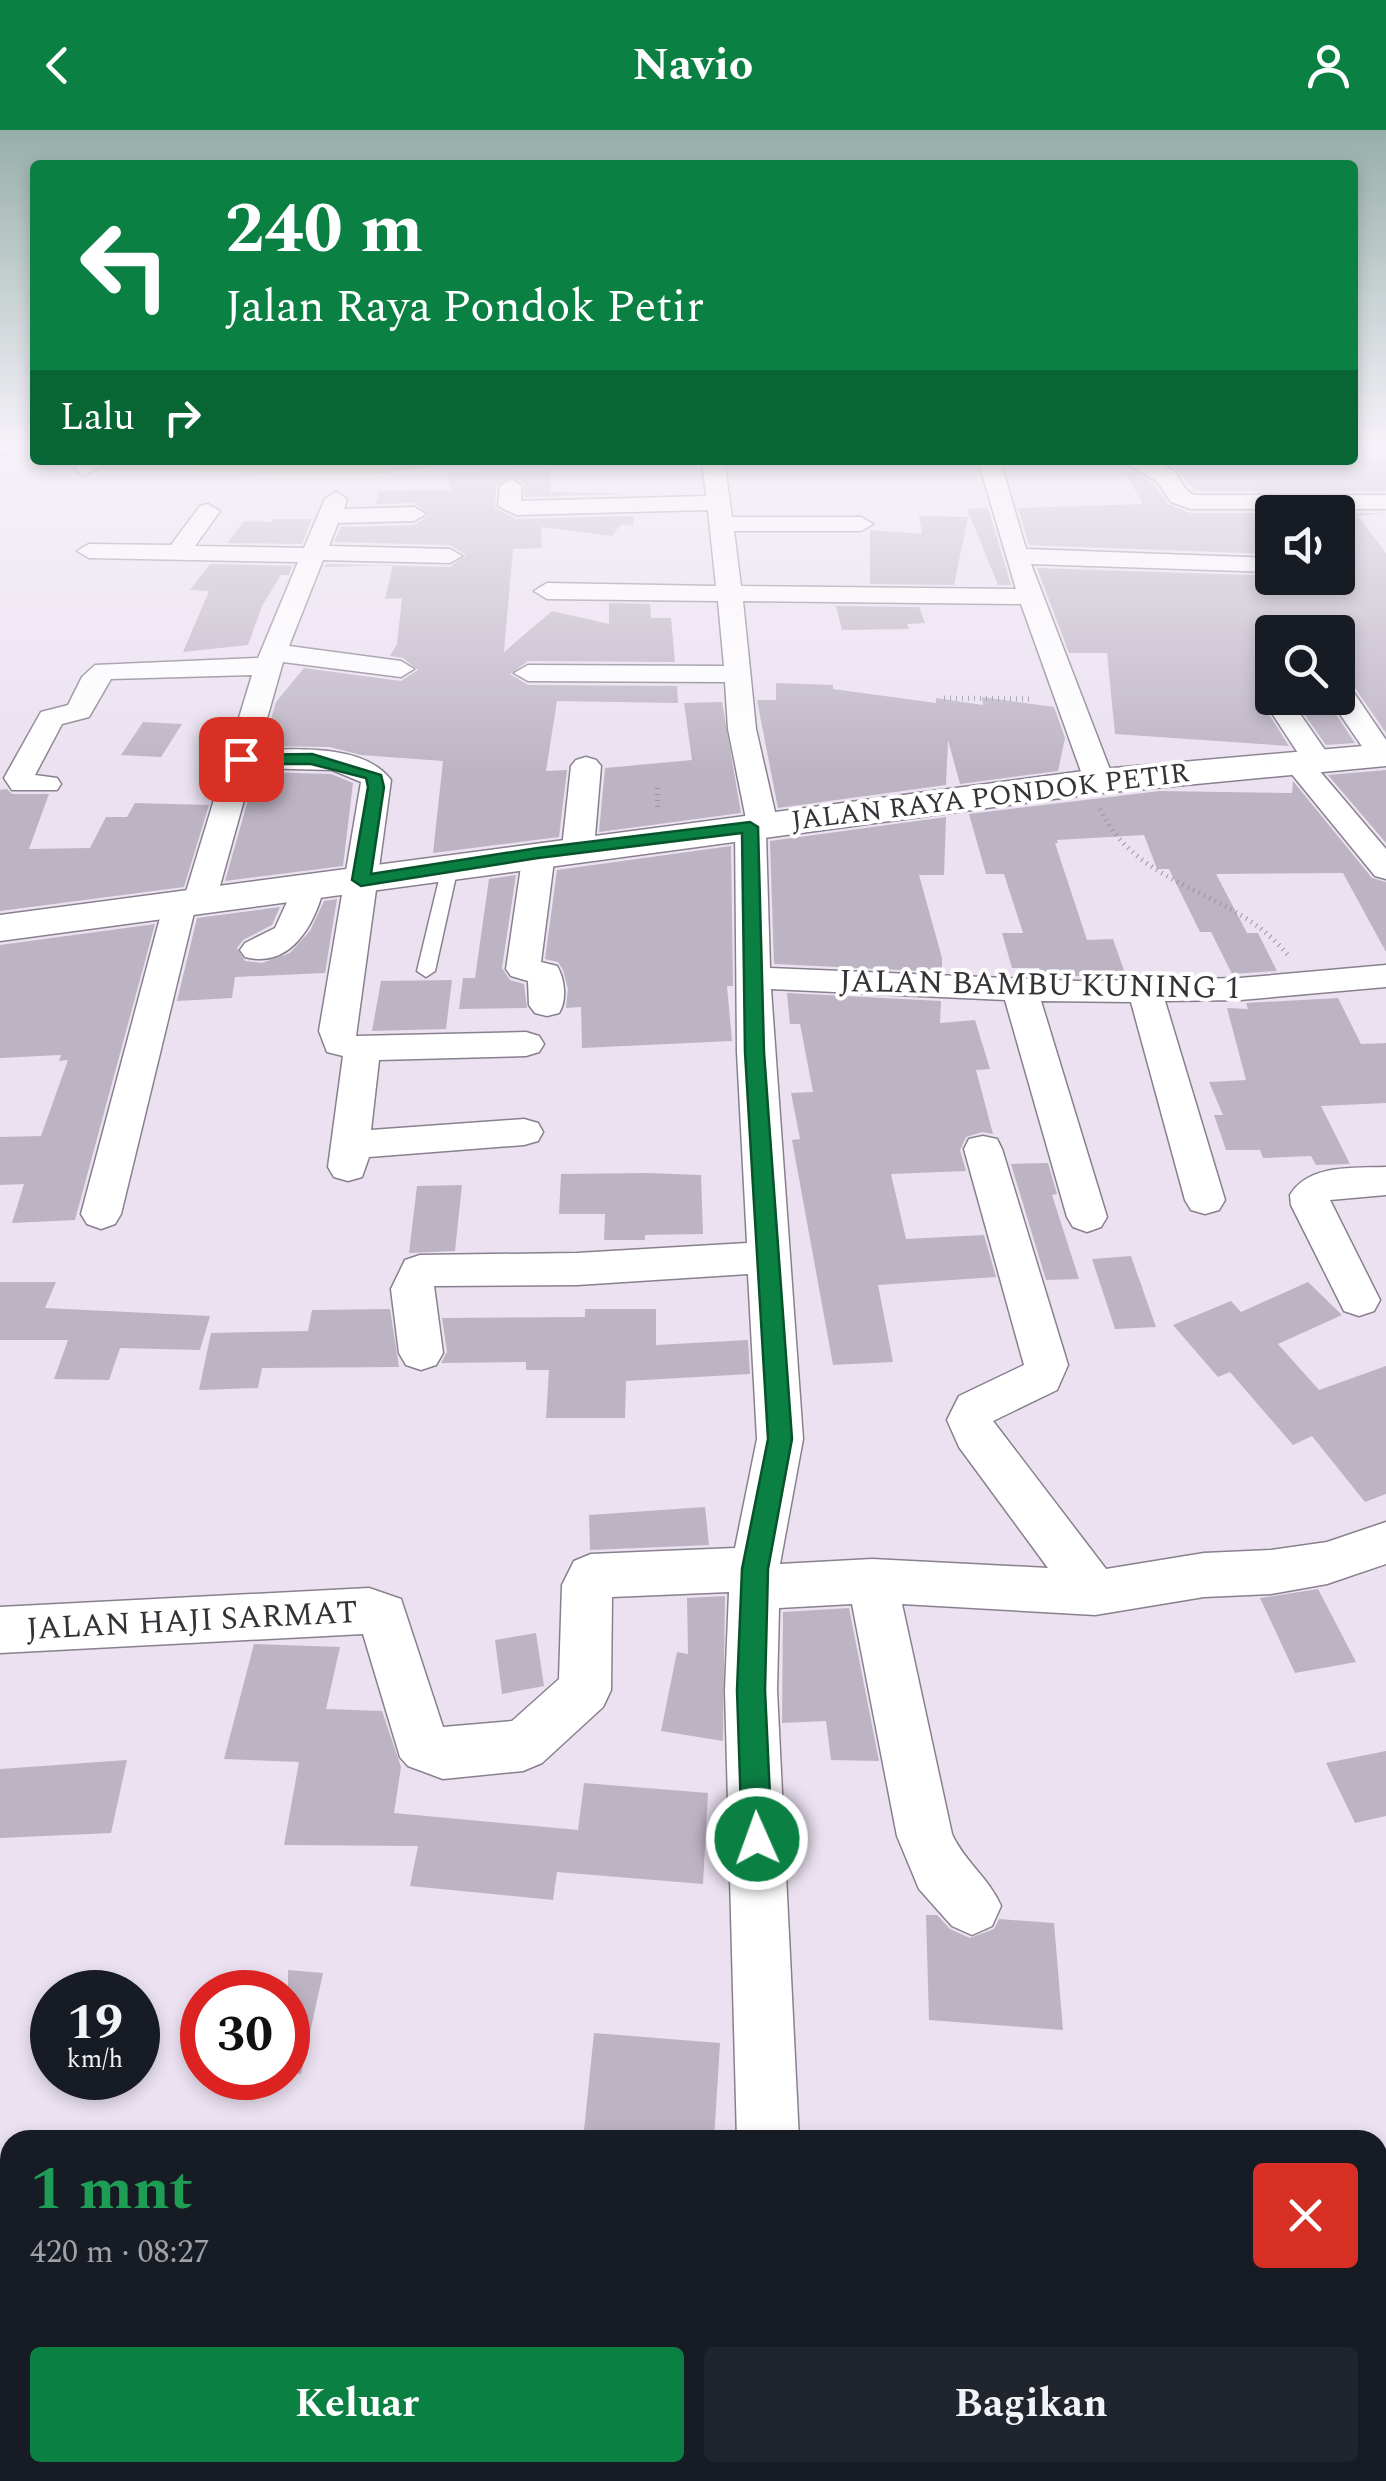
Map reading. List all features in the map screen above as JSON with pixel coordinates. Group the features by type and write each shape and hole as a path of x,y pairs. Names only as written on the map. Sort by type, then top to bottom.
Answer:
{"main road":[{"name":"JALAN RAYA PONDOK PETIR","path":"0,928 558,850 1095,781 1384,755"}],"street":[{"path":"226,553 450,556"},
{"path":"723,553 756,826 754,978 766,1257 780,1439 754,1578 751,1690 775,2130"},
{"path":"1015,553 1070,699 1095,781"},
{"path":"101,1214 190,902 271,660 312,554"},
{"path":"1016,556 1255,564"},
{"path":"548,591 1031,597"},
{"path":"46,784 23,784 19,778 52,716 79,711 96,677 118,668 309,655 401,669"},
{"path":"528,674 737,674"},
{"path":"1355,714 1384,755"},
{"path":"1284,715 1306,761 1386,870"},
{"path":"241,759 312,759 373,775 376,787 338,1038 346,1047 526,1044"},
{"path":"548,1005 544,974 523,969 586,766"},
{"path":"258,950 286,939 298,924 308,887"},
{"name":"JALAN BAMBU KUNING 1","path":"754,978 1020,990 1145,990 1240,988 1386,976"},
{"path":"1020,990 1087,1217"},
{"path":"1145,990 1205,1200"},
{"path":"362,1049 351,1156 524,1132"},
{"path":"983,1149 1046,1365 1041,1378 975,1409 970,1420 975,1434 1096,1593"},
{"path":"1359,1300 1311,1205 1310,1195 1329,1184 1386,1181"},
{"path":"422,1353 412,1289 420,1271 577,1269 766,1257"},
{"path":"754,1578 1096,1593 1204,1575 1271,1572 1328,1563 1386,1543"},
{"name":"JALAN HAJI SARMAT","path":"0,1630 369,1611 383,1615 419,1738 427,1748 442,1753 528,1743 585,1690 587,1585 591,1576 754,1578"},
{"path":"872,1581 925,1836 939,1868 972,1906"}],"lane":[{"path":"426,971 450,866"}],"path":[{"path":"944,698 1070,699"},
{"path":"1095,781 1103,818 1130,852 1150,868 1254,920 1272,935 1310,982"}],"building":[{"path":"462,553 513,553 504,652 552,611 609,624 609,603 650,604 651,618 671,618 675,662 528,661 510,674 528,685 677,686 678,703 557,701 546,771 567,770 559,837 433,853 443,761 361,755 330,747 263,746 276,702 304,668 401,681 418,670 403,658 390,656 397,644 402,598 385,599 393,566 450,567 466,555"},
{"path":"870,553 961,553 954,585 870,584"},
{"path":"985,553 1001,553 1011,585 998,585"},
{"path":"1355,553 1386,553 1386,733 1355,688 1355,615 1255,615 1255,715 1269,715 1289,746 1115,734 1107,653 1069,653 1037,568 1255,575 1255,595 1355,595"},
{"path":"210,564 292,566 289,575 281,575 262,606 248,645 183,652 209,591 190,590"},
{"path":"326,564 381,565 324,567"},
{"path":"836,606 919,607 925,623 907,624 909,629 842,630"},
{"path":"776,683 833,685 833,689 936,703 936,698 983,705 982,697 1054,707 1065,738 1058,771 960,784 948,740 946,785 778,808 757,700 776,700"},
{"path":"722,702 741,813 599,832 605,768 692,760 684,703"},
{"path":"1305,715 1336,715 1355,743 1326,745"},
{"path":"143,722 182,724 161,757 121,755"},
{"path":"1386,770 1386,843 1328,775"},
{"path":"256,772 331,774 353,783 343,866 225,881"},
{"path":"1293,781 1372,878 1386,882 1386,952 1343,873 1216,874 1247,933 1258,933 1277,971 1232,974 1211,932 1200,932 1169,869 1157,869 1144,835 1055,843 1087,940 1113,939 1126,976 1041,976 1039,968 1012,968 1002,933 1023,933 1004,874 986,874 969,814 1160,791 1292,793"},
{"path":"7,789 12,794 49,794 29,849 90,848 106,817 127,817 135,803 209,805 184,887 0,911 0,790"},
{"path":"946,817 944,875 919,875 942,958 942,972 774,964 770,841"},
{"path":"731,846 733,986 727,986 732,1041 582,1048 581,1007 566,1008 568,989 563,970 558,962 545,959 557,870"},
{"path":"516,875 502,968 510,980 524,984 527,1008 459,1009 463,978 475,978 489,879"},
{"path":"337,899 325,973 235,977 232,998 177,1001 197,918 280,907 272,925 243,940 237,948 245,961 262,963 290,953 310,931 324,901"},
{"path":"155,924 75,1220 12,1223 24,1184 0,1185 0,1137 41,1136 68,1060 59,1061 61,1055 0,1058 0,945"},
{"path":"452,980 446,1029 372,1031 381,981"},
{"path":"787,993 941,1001 940,1023 975,1020 990,1069 976,1070 993,1134 982,1132 966,1137 960,1150 966,1171 891,1174 906,1239 984,1235 996,1277 878,1285 893,1362 833,1365 792,1140 800,1139 791,1093 813,1092 800,1024 790,1024"},
{"path":"1338,998 1361,1044 1386,1043 1386,1103 1321,1106 1350,1164 1316,1165 1311,1156 1263,1158 1260,1150 1226,1150 1214,1115 1223,1115 1209,1082 1246,1080 1227,1008 1248,1009 1246,1003"},
{"path":"1048,1163 1057,1194 1052,1195 1079,1279 1046,1280 1011,1164"},
{"path":"561,1174 701,1175 703,1234 604,1240 605,1214 559,1214"},
{"path":"462,1185 455,1251 409,1253 417,1186"},
{"path":"1131,1256 1156,1327 1115,1329 1092,1259"},
{"path":"0,1282 56,1282 45,1308 210,1316 200,1350 120,1348 109,1380 54,1379 68,1340 0,1340"},
{"path":"1308,1282 1342,1315 1278,1344 1319,1390 1386,1366 1386,1494 1365,1502 1312,1436 1293,1445 1230,1372 1218,1377 1173,1325 1231,1301 1241,1312"},
{"path":"390,1309 399,1367 262,1368 258,1388 199,1390 211,1333 308,1331 312,1310"},
{"path":"585,1309 656,1309 656,1345 748,1340 750,1374 626,1381 625,1418 546,1418 549,1370 526,1370 526,1362 441,1363 447,1352 442,1318 585,1317"},
{"path":"705,1507 709,1545 590,1550 589,1515"},
{"path":"1318,1589 1356,1662 1295,1673 1260,1598"},
{"path":"725,1596 723,1741 661,1731 677,1652 688,1654 687,1598"},
{"path":"849,1608 879,1761 831,1760 826,1721 782,1723 783,1612"},
{"path":"536,1633 544,1686 502,1694 495,1640"},
{"path":"254,1644 340,1647 326,1709 382,1711 401,1767 394,1813 578,1830 584,1783 708,1793 703,1884 557,1872 553,1900 410,1886 418,1846 284,1845 299,1762 224,1759"},
{"path":"1386,1751 1386,1816 1355,1823 1326,1763"},
{"path":"127,1760 111,1833 0,1838 0,1769"},
{"path":"926,1915 937,1915 950,1929 970,1938 994,1929 999,1919 1054,1923 1063,2030 929,2020"},
{"path":"310,1972 323,1973 310,2033"},
{"path":"594,2033 720,2043 715,2130 584,2130"}],"route":[{"path":"241,759 312,759 373,775 376,787 361,880 750,827 754,1052 780,1439 755,1569 751,1690 757,1839"}]}
